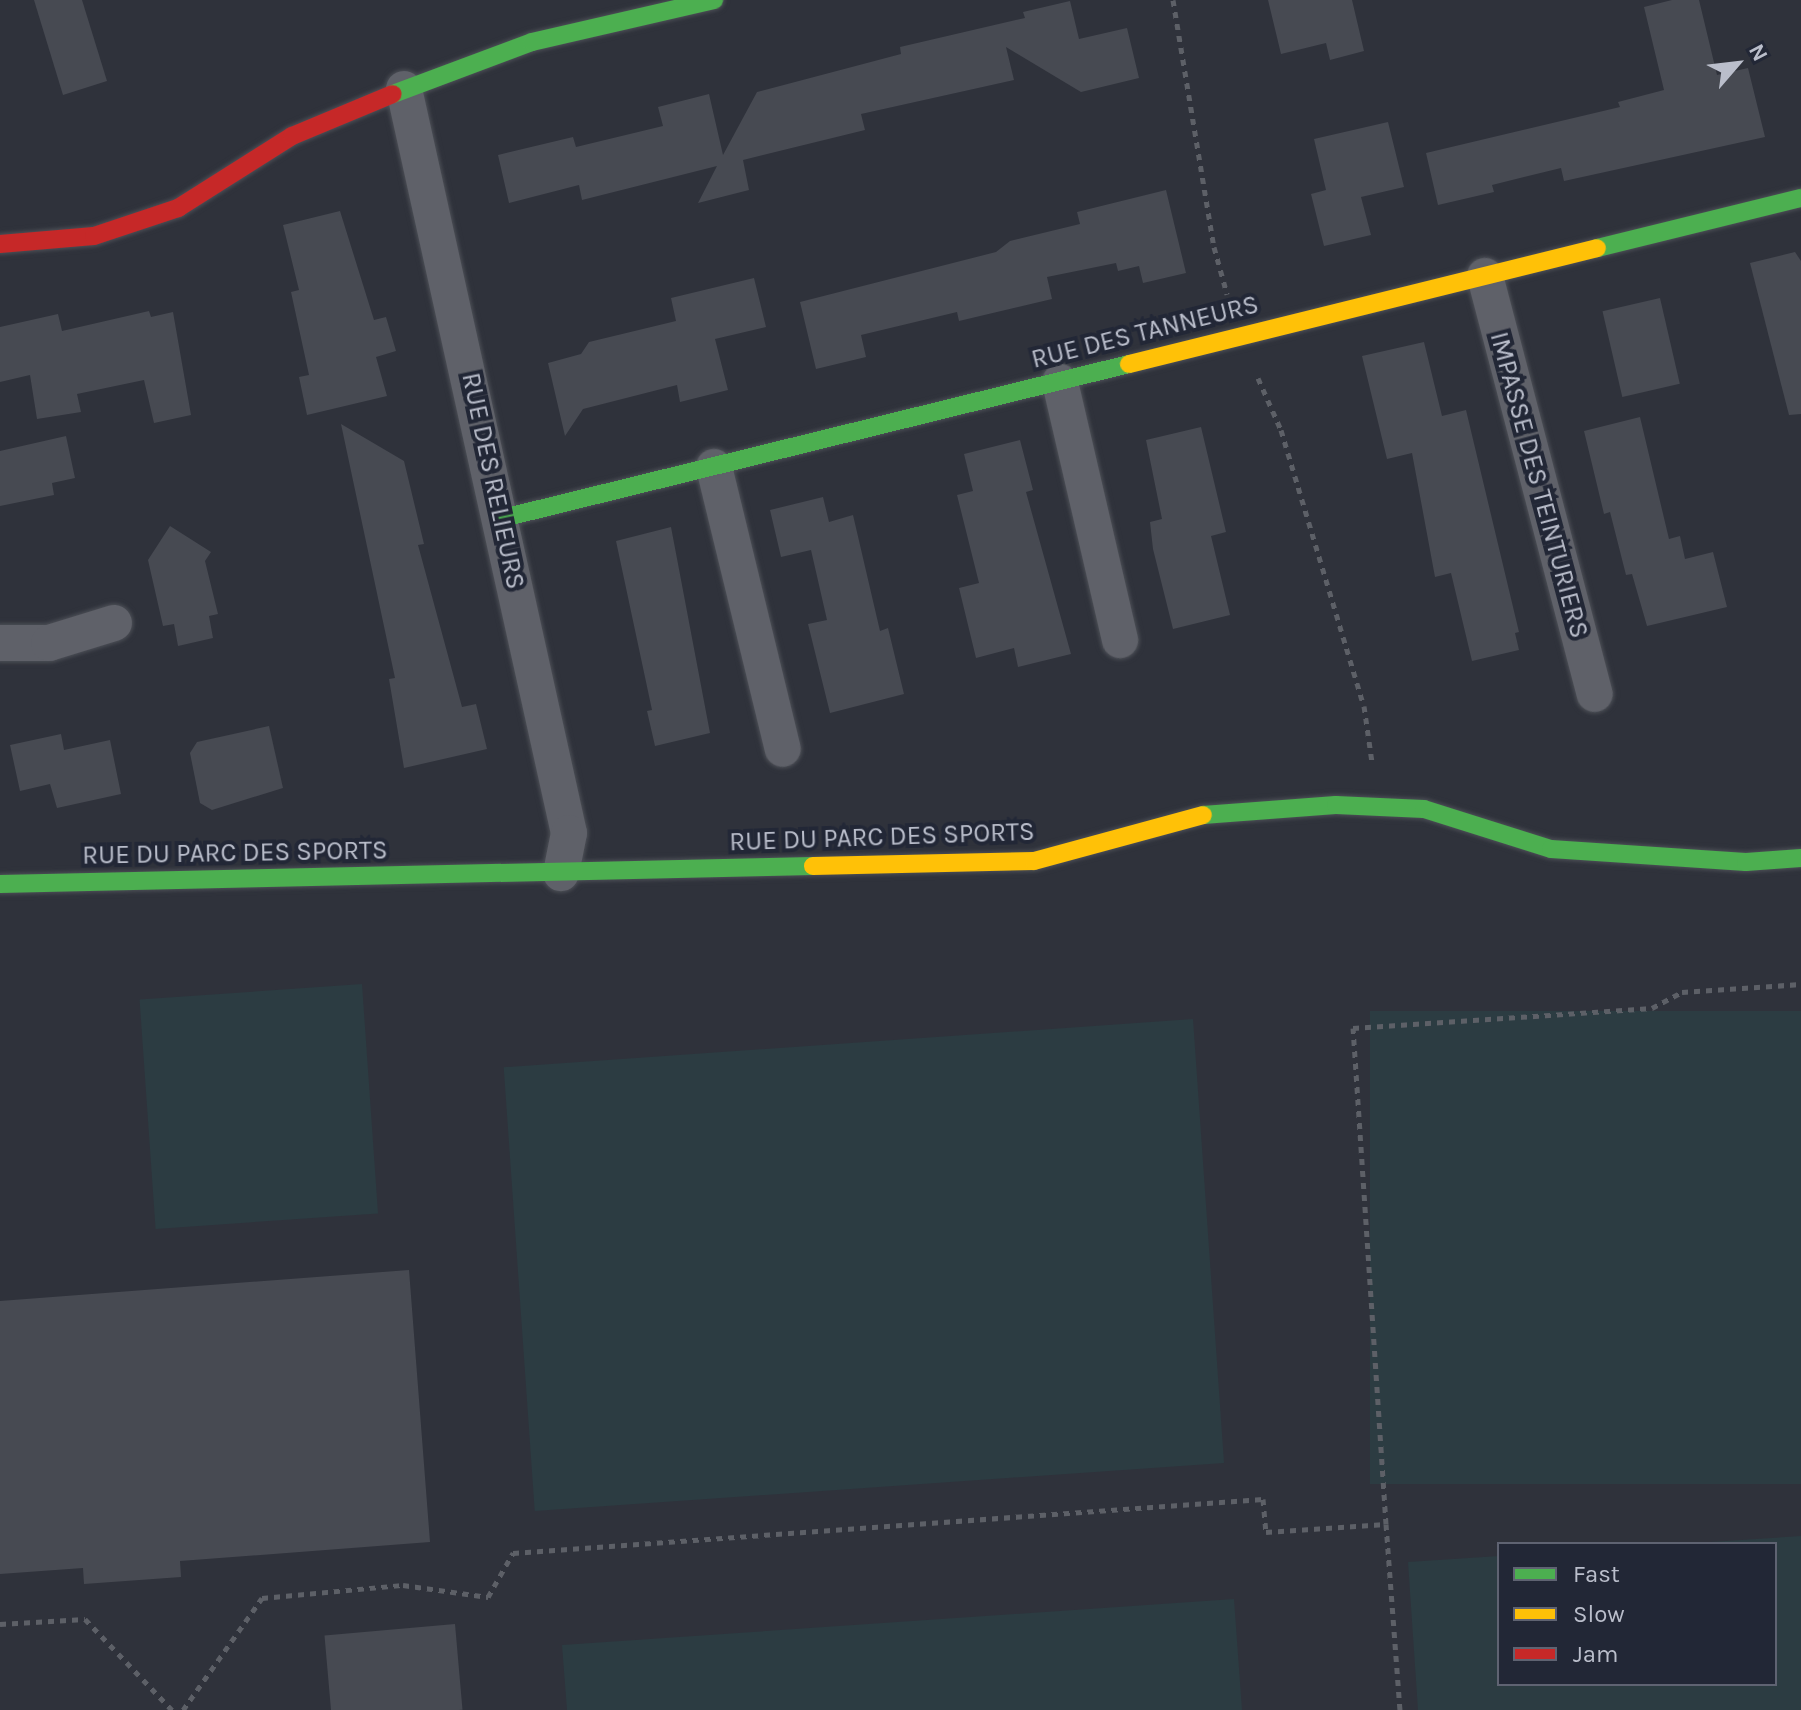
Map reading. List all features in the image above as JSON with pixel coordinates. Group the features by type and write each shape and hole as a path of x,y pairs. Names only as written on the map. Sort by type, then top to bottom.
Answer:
{"street":[{"path":"0,244 94,236 178,208 292,136 404,89 532,42 714,0"},
{"name":"RUE DES RELIEURS","path":"404,89 503,518 569,833 561,873"},
{"name":"RUE DES TANNEURS","path":"503,518 1060,382 1238,334 1801,198"},
{"name":"IMPASSE DES TEINTURIERS","path":"1485,276 1595,694"},
{"path":"1060,382 1120,640"},
{"path":"714,467 783,749"},
{"path":"0,643 49,643 114,623"},
{"name":"RUE DU PARC DES SPORTS","path":"0,884 1034,861 1109,844 1185,816 1375,806 1424,809 1551,849 1746,862 1801,858"}],"path":[{"path":"1173,0 1214,247 1238,334 1281,430 1364,706 1375,806"},
{"path":"1400,1710 1353,1028 1652,1008 1682,992 1801,984"},
{"path":"183,1710 262,1598 403,1585 488,1597 513,1553 1263,1499 1266,1532 1386,1524"},
{"path":"0,1624 85,1619 172,1710"}],"shaded area":[{"path":"362,984 378,1213 156,1229 140,1000"},
{"path":"1370,1011 1801,1011 1801,1484 1370,1484"},
{"path":"1193,1019 1224,1463 535,1511 504,1067"},
{"path":"1801,1536 1801,1710 1418,1710 1408,1562 1497,1556 1497,1686 1777,1686 1777,1542 1710,1542"},
{"path":"1234,1599 1242,1710 567,1710 562,1645"}],"building":[{"path":"34,0 82,0 107,81 63,95"},
{"path":"1268,0 1352,0 1364,51 1330,60 1326,43 1281,54"},
{"path":"1672,0 1699,0 1717,75 1748,68 1765,137 1564,181 1561,168 1492,185 1494,192 1438,205 1426,153 1620,107 1618,102 1664,90 1644,7"},
{"path":"1070,1 1079,39 1127,28 1139,78 1081,92 1006,47 1014,80 861,114 865,130 743,160 749,190 698,203 717,166 582,200 579,185 509,203 498,155 573,137 576,147 663,126 658,107 709,94 723,155 757,92 901,54 900,47 1025,18 1023,12"},
{"path":"1388,122 1404,187 1361,197 1371,235 1324,246 1311,194 1326,190 1314,139"},
{"path":"1166,190 1186,273 1143,283 1139,266 1118,271 1116,263 1047,277 1052,299 959,321 957,312 861,335 866,357 816,369 800,302 996,252 1010,241 1080,224 1077,212"},
{"path":"340,211 374,320 386,317 396,351 376,357 387,396 307,415 299,377 309,375 291,292 299,290 283,225"},
{"path":"1795,252 1801,261 1801,414 1789,415 1750,263"},
{"path":"754,278 766,327 715,339 728,390 680,402 677,385 583,409 565,436 548,363 581,354 589,342 676,321 671,298"},
{"path":"1660,298 1680,384 1622,397 1603,311"},
{"path":"149,311 151,317 173,312 191,415 154,423 144,380 77,394 81,412 37,419 30,375 0,382 0,327 58,314 62,331"},
{"path":"1424,342 1442,416 1466,410 1519,632 1515,633 1519,650 1472,661 1451,573 1435,577 1412,453 1387,459 1362,356"},
{"path":"1640,417 1669,539 1680,536 1685,559 1713,552 1727,607 1647,626 1632,574 1626,575 1610,512 1604,514 1584,431"},
{"path":"341,424 404,461 424,544 418,545 462,707 476,704 487,749 404,768 389,679 395,678"},
{"path":"1201,427 1226,532 1211,536 1230,615 1173,629 1153,549 1150,522 1162,519 1146,440"},
{"path":"66,436 75,478 52,483 54,495 0,506 0,451"},
{"path":"1020,440 1033,490 1026,492 1071,654 1018,667 1014,648 976,658 959,588 979,583 957,495 973,491 964,454"},
{"path":"823,497 829,522 853,515 880,631 888,628 904,694 830,713 808,624 827,620 811,550 781,557 770,510"},
{"path":"170,526 211,552 205,561 218,614 209,616 213,638 178,646 174,624 163,626 148,560"},
{"path":"671,527 710,733 655,746 647,711 652,710 616,541"},
{"path":"269,726 283,788 212,810 200,803 190,753 197,742"},
{"path":"61,734 64,750 110,740 121,794 57,808 50,784 20,791 10,745"},
{"path":"409,1270 430,1542 180,1561 181,1577 84,1584 83,1568 0,1574 0,1301"},
{"path":"455,1624 462,1710 331,1710 324,1635"}],"traffic: fast":[{"path":"393,94 532,42 714,0"},
{"path":"1597,248 1801,198"},
{"path":"503,518 1129,364"},
{"path":"1203,815 1336,805 1424,809 1551,849 1746,862 1801,858"},
{"path":"0,884 813,866"}],"traffic: slow":[{"path":"1129,364 1597,248"},
{"path":"813,866 1034,861 1203,815"}],"traffic: jam":[{"path":"0,244 94,236 178,208 292,136 393,94"}]}
